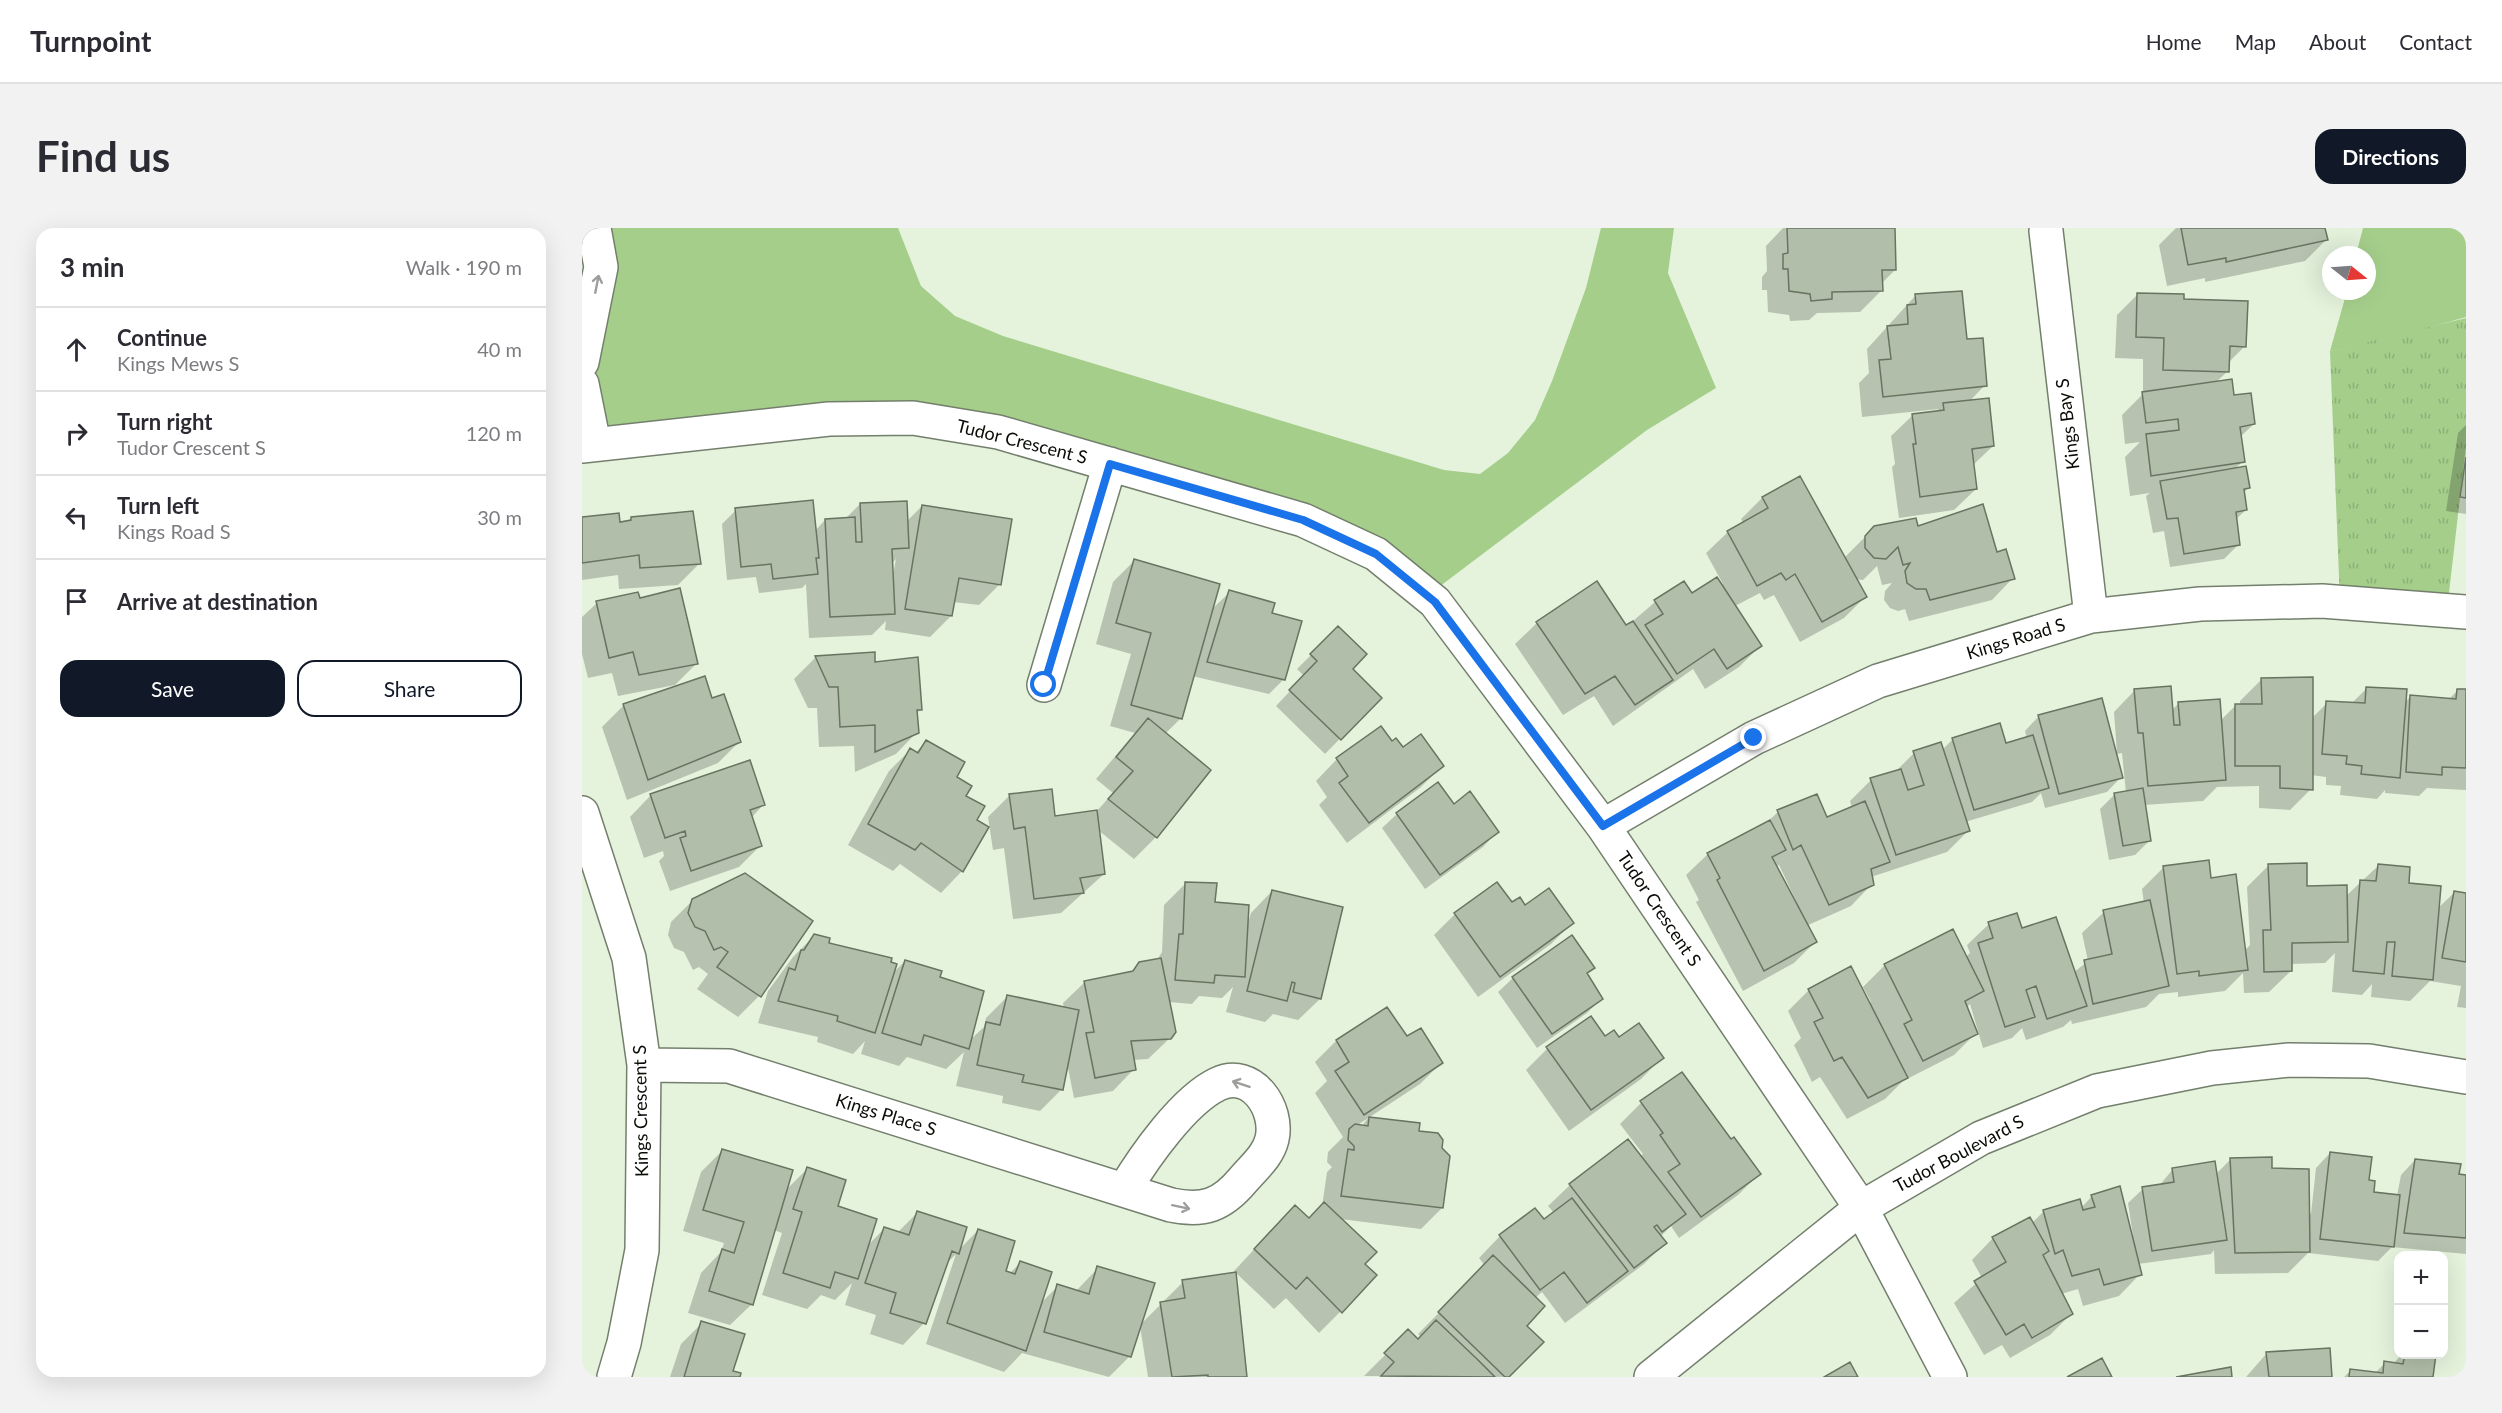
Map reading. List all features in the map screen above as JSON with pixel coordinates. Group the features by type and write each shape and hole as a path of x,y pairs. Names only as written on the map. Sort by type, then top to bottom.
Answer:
{"street":[{"path":"582,362 601,267 594,228"},
{"name":"Kings Bay S","path":"2046,231 2091,616"},
{"path":"582,384 588,445"},
{"name":"Tudor Crescent S","path":"588,445 829,419 913,418 998,432 1303,520 1376,554 1435,602 1603,826 1861,1208 1950,1377"},
{"path":"1044,685 1110,464"},
{"name":"Kings Road S","path":"1603,826 1754,738 1878,681 2091,616 2200,604 2322,601 2466,612"},
{"name":"Kings Crescent S","path":"582,813 628,958 644,1065 642,1250 624,1343 614,1377"},
{"name":"Tudor Boulevard S","path":"1651,1377 1861,1208 2000,1130 2097,1091 2212,1068 2289,1060 2369,1061 2466,1077"},
{"name":"Kings Place S","path":"644,1065 729,1066 1125,1189 1183,1207 1193,1209 1214,1204 1232,1193 1266,1155 1274,1125 1268,1101 1244,1083 1232,1080 1219,1083 1185,1111 1140,1164 1125,1189"}],"green space":[{"path":"594,228 898,228 921,286 955,316 1003,336 1444,470 1480,474 1508,453 1535,420 1552,381 1586,288 1601,228 1674,228 1668,273 1716,388 1647,430 1427,596 1376,554 913,418 594,444 582,384"},
{"path":"2363,228 2466,228 2466,317 2396,337 2330,351 2344,300 2376,300 2376,246 2358,246"},
{"path":"2466,318 2466,446 2447,610 2340,602 2330,351"}],"building":[{"path":"1787,228 1895,228 1896,270 1882,270 1883,291 1832,292 1832,299 1811,301 1810,294 1789,291 1788,269 1783,269 1783,254 1788,253"},
{"path":"2181,228 2325,228 2328,240 2226,262 2226,258 2188,265"},
{"path":"1962,291 1967,339 1983,338 1987,386 1883,397 1879,360 1891,359 1887,326 1908,324 1907,305 1916,304 1915,294"},
{"path":"2137,293 2184,294 2184,299 2248,301 2246,347 2230,346 2229,372 2163,370 2164,338 2136,337"},
{"path":"2232,379 2234,395 2251,393 2255,424 2240,427 2245,462 2151,476 2146,434 2179,430 2178,419 2146,423 2142,392"},
{"path":"1989,398 1994,446 1972,449 1977,489 1920,497 1913,444 1916,444 1912,414 1944,410 1943,403"},
{"path":"2466,457 2466,498 2460,497"},
{"path":"2246,466 2250,488 2244,489 2247,510 2236,512 2240,545 2184,554 2178,518 2167,519 2160,481"},
{"path":"1800,476 1867,597 1822,622 1795,574 1786,580 1781,573 1757,586 1727,531 1768,508 1762,497"},
{"path":"813,500 819,558 816,558 818,574 773,579 771,564 741,567 735,508"},
{"path":"907,501 909,548 892,549 895,614 830,617 825,519 855,517 856,542 862,542 860,503"},
{"path":"1983,504 1997,552 2006,549 2015,579 1930,600 1926,589 1916,589 1907,583 1905,571 1910,563 1903,565 1898,547 1886,559 1874,558 1865,548 1865,536 1874,526 1916,518 1918,526"},
{"path":"922,505 1012,519 1001,585 959,578 952,616 905,609"},
{"path":"693,511 701,564 640,568 639,555 582,563 582,517 619,513 620,522 631,520 631,517"},
{"path":"1134,559 1220,584 1182,719 1131,705 1151,633 1116,623"},
{"path":"1717,577 1762,646 1727,669 1714,649 1677,674 1645,625 1663,614 1654,600 1684,581 1692,593"},
{"path":"1597,581 1626,625 1633,621 1673,680 1635,705 1615,676 1585,694 1536,622"},
{"path":"680,588 698,664 639,675 633,652 609,658 596,601 638,592 640,598"},
{"path":"1229,590 1275,603 1272,613 1302,621 1285,680 1207,662"},
{"path":"1338,626 1367,654 1353,669 1382,698 1341,740 1289,690 1317,661 1310,654"},
{"path":"875,652 875,662 918,657 922,710 917,710 919,733 875,752 875,725 840,727 838,687 829,687 815,656"},
{"path":"705,676 712,698 724,694 741,742 648,780 623,704"},
{"path":"2313,677 2313,790 2280,788 2280,766 2235,766 2235,704 2262,704 2261,678"},
{"path":"2171,686 2174,725 2180,725 2178,702 2220,699 2226,780 2148,786 2143,733 2138,733 2134,689"},
{"path":"2366,687 2407,689 2400,778 2361,774 2362,766 2346,764 2347,756 2322,754 2326,701 2365,703"},
{"path":"2457,689 2466,689 2466,768 2442,767 2442,775 2406,772 2410,695 2456,699"},
{"path":"2102,698 2123,778 2059,794 2038,715"},
{"path":"1148,718 1211,770 1157,838 1108,799 1133,771 1116,757"},
{"path":"2000,723 2006,743 2033,735 2049,788 1974,810 1952,738"},
{"path":"1381,726 1392,741 1396,738 1403,747 1421,734 1444,766 1369,823 1339,783 1348,776 1336,758"},
{"path":"926,740 965,762 957,777 972,786 966,796 985,806 977,820 989,827 963,872 921,843 915,850 868,824 910,748 918,753"},
{"path":"1941,742 1970,831 1896,855 1870,778 1901,769 1908,790 1924,785 1913,751"},
{"path":"750,760 765,805 750,810 762,846 691,871 680,838 686,836 685,831 665,838 650,794"},
{"path":"1438,782 1454,804 1470,791 1499,832 1440,875 1396,813"},
{"path":"2143,788 2151,841 2123,846 2114,793"},
{"path":"1052,789 1055,816 1097,810 1105,874 1080,878 1084,893 1034,899 1025,827 1014,829 1009,794"},
{"path":"1817,794 1827,817 1865,801 1890,862 1871,869 1874,885 1829,905 1801,845 1793,850 1777,810"},
{"path":"1770,820 1786,850 1772,857 1817,942 1764,971 1717,880 1720,878 1707,853"},
{"path":"2209,860 2211,878 2236,874 2248,970 2199,976 2199,971 2177,974 2163,866"},
{"path":"2307,863 2307,886 2347,885 2348,942 2292,943 2292,971 2264,972 2263,930 2271,930 2268,864"},
{"path":"2378,864 2410,867 2409,883 2441,886 2433,980 2392,976 2395,942 2387,942 2384,974 2353,971 2360,880 2376,881"},
{"path":"745,873 813,921 761,997 717,967 728,952 721,947 714,950 705,931 695,927 688,913 692,899"},
{"path":"1185,882 1217,883 1215,902 1249,905 1245,977 1215,975 1214,983 1175,980 1179,934 1183,934"},
{"path":"1497,882 1512,902 1520,897 1525,905 1549,888 1574,923 1500,977 1454,913"},
{"path":"1272,890 1343,907 1321,999 1293,992 1295,983 1292,982 1287,1001 1247,991"},
{"path":"2454,891 2466,893 2466,962 2442,958"},
{"path":"2150,900 2169,986 2093,1004 2084,960 2112,954 2103,910"},
{"path":"2017,913 2022,928 2056,917 2087,1006 2047,1019 2036,986 2026,990 2035,1017 2005,1027 1978,943 1993,938 1988,922"},
{"path":"1953,929 1984,991 1965,1001 1978,1034 1923,1061 1904,1024 1912,1020 1884,964"},
{"path":"814,934 830,938 829,943 892,958 891,962 897,964 875,1033 837,1021 838,1016 778,1001 789,968 795,970 801,950 804,950"},
{"path":"1572,935 1595,968 1587,973 1603,999 1552,1034 1512,977"},
{"path":"1161,958 1176,1032 1171,1039 1131,1041 1136,1070 1095,1078 1086,1033 1094,1032 1084,981 1133,971 1139,962"},
{"path":"905,960 942,971 940,977 984,991 969,1049 924,1035 921,1045 882,1033"},
{"path":"1851,966 1908,1078 1868,1098 1842,1057 1834,1061 1814,1022 1823,1018 1808,989"},
{"path":"1007,995 1079,1010 1063,1090 1022,1082 1024,1075 977,1065 986,1022 1000,1025"},
{"path":"1387,1007 1407,1036 1421,1028 1443,1063 1364,1115 1335,1071 1349,1062 1336,1040"},
{"path":"1591,1016 1605,1036 1614,1030 1619,1037 1639,1023 1664,1058 1591,1110 1546,1047"},
{"path":"1682,1072 1731,1139 1734,1137 1761,1174 1701,1217 1668,1172 1680,1164 1660,1135 1663,1133 1640,1101"},
{"path":"1369,1117 1420,1123 1419,1131 1438,1133 1443,1140 1442,1148 1450,1156 1443,1208 1341,1196 1348,1149 1354,1150 1354,1146 1348,1140 1349,1129 1355,1124 1368,1126"},
{"path":"1628,1139 1686,1214 1662,1232 1657,1225 1654,1227 1667,1243 1634,1268 1569,1184"},
{"path":"722,1149 793,1170 753,1305 709,1291 722,1249 734,1253 744,1222 703,1210"},
{"path":"2330,1152 2372,1157 2369,1180 2375,1181 2374,1192 2400,1195 2394,1247 2320,1239"},
{"path":"2272,1157 2272,1168 2309,1169 2310,1252 2235,1253 2230,1158"},
{"path":"2415,1159 2461,1164 2459,1174 2466,1175 2466,1238 2404,1233"},
{"path":"2215,1161 2227,1240 2152,1251 2142,1187 2174,1182 2172,1168"},
{"path":"807,1167 846,1180 838,1206 877,1219 858,1279 835,1272 830,1288 783,1273 802,1212 793,1209"},
{"path":"2120,1186 2142,1275 2104,1285 2099,1269 2072,1276 2063,1250 2055,1254 2043,1210 2080,1199 2083,1210 2095,1207 2091,1195"},
{"path":"1572,1198 1628,1271 1587,1303 1564,1272 1540,1290 1499,1235 1535,1208 1544,1219"},
{"path":"1324,1202 1377,1252 1365,1264 1377,1275 1342,1313 1307,1277 1296,1289 1254,1249 1295,1205 1309,1218"},
{"path":"917,1211 967,1227 959,1254 952,1251 926,1324 890,1313 896,1293 865,1283 884,1227 909,1235"},
{"path":"2030,1217 2049,1251 2043,1255 2073,1314 2032,1338 2024,1324 2006,1335 1974,1281 2006,1262 1992,1237"},
{"path":"978,1229 1015,1241 1006,1271 1015,1274 1020,1261 1052,1272 1026,1351 947,1323"},
{"path":"1493,1255 1545,1306 1527,1326 1544,1342 1509,1377 1505,1377 1438,1312"},
{"path":"1097,1266 1155,1283 1131,1357 1044,1332 1057,1284 1089,1294"},
{"path":"1236,1272 1247,1377 1208,1377 1208,1375 1172,1377 1160,1302 1185,1298 1182,1280"},
{"path":"1436,1320 1495,1377 1381,1376 1394,1362 1384,1353 1408,1329 1418,1339"},
{"path":"701,1321 745,1334 733,1371 741,1373 740,1377 684,1377"},
{"path":"2330,1348 2332,1377 2269,1377 2266,1352"},
{"path":"2102,1358 2112,1377 2067,1377"},
{"path":"2404,1359 2435,1359 2433,1377 2349,1377 2350,1369 2383,1373 2384,1361 2403,1364"},
{"path":"1850,1362 1858,1377 1824,1377"},
{"path":"2231,1367 2232,1377 2176,1377"}],"route":[{"path":"1044,685 1110,464 1303,520 1376,554 1435,602 1603,826 1754,738"}]}
